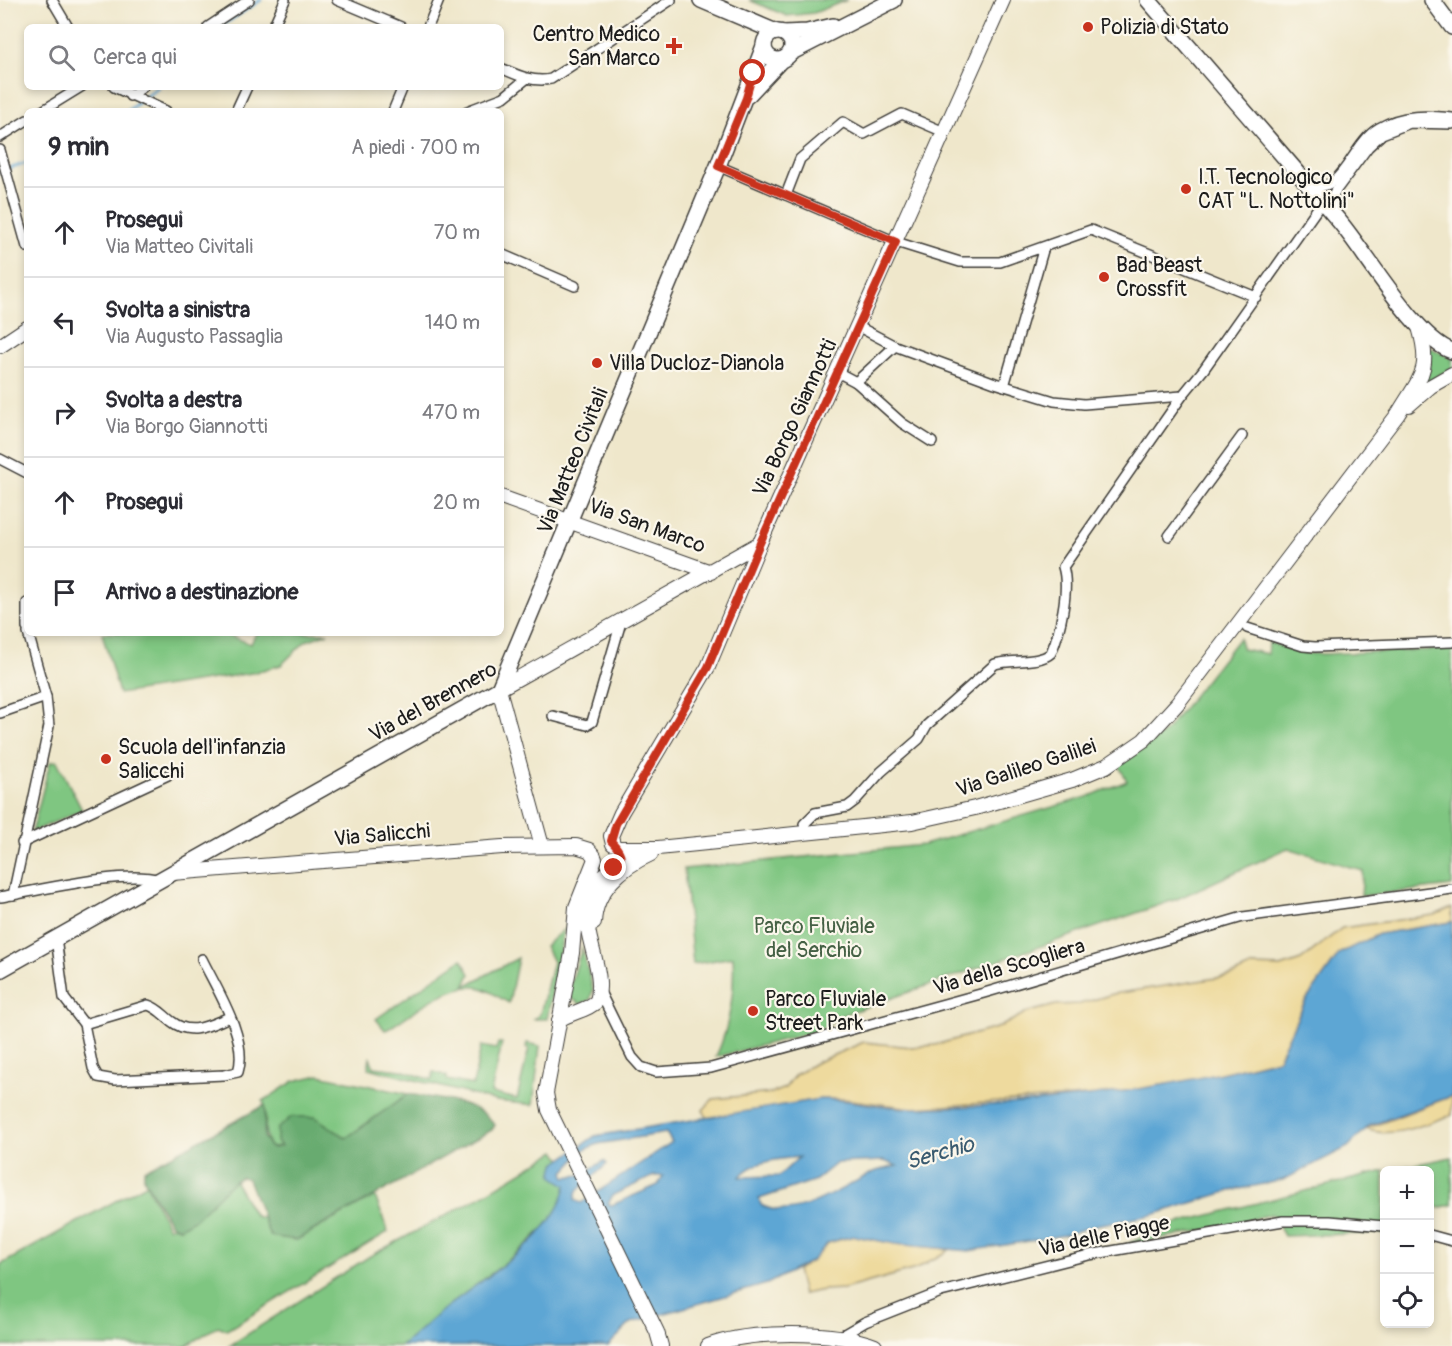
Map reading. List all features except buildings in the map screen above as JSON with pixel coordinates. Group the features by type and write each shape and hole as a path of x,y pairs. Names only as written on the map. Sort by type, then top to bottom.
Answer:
{"main road":[{"path":"701,0 780,32 791,39 786,57"},
{"path":"730,12 764,45 770,58 786,57 810,46 845,23 894,0"},
{"name":"Via Borgo Giannotti","path":"616,855 611,836 621,813 708,667 760,543 839,373 1003,0"},
{"path":"1148,0 1340,222 1419,327 1436,343 1452,351"},
{"path":"1432,0 1452,27"},
{"path":"764,45 767,36 780,32 807,33 845,23"},
{"name":"Via Matteo Civitali","path":"499,689 571,522 746,98 764,45"},
{"name":"Via Matteo Civitali","path":"746,98 786,57"},
{"name":"Via Galileo Galilei","path":"616,855 646,849 920,821 1004,800 1090,774 1119,759 1152,731 1230,636 1246,622 1398,414 1424,369 1426,354 1419,327"},
{"path":"0,346 24,330"},
{"name":"Via Galileo Galilei","path":"1398,414 1431,386 1452,374"},
{"name":"Via San Marco","path":"504,498 711,572"},
{"name":"Via del Brennero","path":"0,970 760,543"},
{"path":"499,689 542,846"},
{"path":"597,970 586,931 587,910 597,881 616,855 606,843 599,846 576,907 572,952 546,1093 549,1110 653,1323 661,1346"},
{"name":"Via Salicchi","path":"164,877 422,852 542,846 583,847 601,868 616,855"},
{"path":"559,1020 592,1005 599,991 594,918 601,894 616,876 639,860 670,847"},
{"path":"564,994 568,1003 578,1010"},
{"path":"708,1346 791,1334 841,1336 875,1346"}],"street":[{"path":"52,0 66,24"},
{"path":"213,24 249,0"},
{"path":"274,24 285,0"},
{"path":"337,0 394,24"},
{"path":"429,24 439,0"},
{"path":"504,69 526,79 542,81 551,79 671,0"},
{"path":"475,108 504,97 526,79"},
{"path":"47,108 76,90"},
{"path":"119,90 159,108"},
{"path":"132,97 140,90"},
{"path":"237,108 246,90"},
{"path":"394,108 402,90"},
{"path":"786,195 800,159 843,122 864,134 902,114 944,132"},
{"path":"1307,184 1323,188 1332,184 1361,144 1386,124 1420,116 1452,118"},
{"path":"0,136 24,122"},
{"path":"1340,222 1332,204 1334,193 1378,136 1410,123 1452,124"},
{"path":"0,150 24,236"},
{"path":"718,166 896,242 947,260 976,264 1000,262 1091,230 1256,297"},
{"path":"806,832 804,824 809,817 847,807 855,801 881,772 919,739 927,725 995,664 1008,660 1044,658 1051,653 1066,591 1067,580 1063,567 1182,396 1256,297 1322,202"},
{"path":"1004,386 1044,247"},
{"path":"504,255 575,286"},
{"path":"859,327 895,346 1004,386 1071,404 1182,396"},
{"path":"856,382 895,346"},
{"path":"839,373 856,382 902,423 932,442"},
{"path":"1169,536 1242,436"},
{"path":"0,459 24,471"},
{"path":"553,716 587,725 592,722 621,622"},
{"path":"1246,622 1303,646 1452,642"},
{"path":"13,895 22,843 47,739 46,697 29,636"},
{"path":"0,713 46,697"},
{"path":"22,843 168,775"},
{"path":"0,897 128,877 164,877"},
{"name":"Via della Scogliera","path":"599,991 632,1057 641,1067 656,1072 668,1072 725,1066 1243,917 1452,889"},
{"path":"56,938 64,998 84,1024 93,1068 98,1077 115,1080 224,1075 238,1072 240,1054 230,1017 202,959"},
{"path":"84,1024 148,1005 157,1008 175,1024 189,1030 230,1017"},
{"path":"592,1005 609,1012"},
{"name":"Via delle Piagge","path":"841,1336 865,1322 941,1292 1089,1255 1283,1221 1330,1221 1380,1226"},
{"path":"1434,1236 1452,1241"}],"green space":[{"path":"749,0 847,0 814,13 787,16"},
{"path":"1428,347 1452,358 1452,368 1422,385 1430,364"},
{"path":"103,636 231,636 251,644 255,636 320,636 306,641 281,665 252,673 119,694"},
{"name":"Parco Fluviale del Serchio","path":"1239,638 1243,649 1268,654 1269,642 1301,653 1323,654 1452,649 1452,886 1361,896 1363,871 1288,848 1177,899 840,1016 817,1031 716,1057 725,1033 730,1008 733,957 693,964 684,869 923,845 1087,797 1127,781 1119,766 1165,732"},
{"path":"57,761 82,810 32,832 50,762"},
{"path":"564,929 547,1019 534,1019 540,1014 553,962 545,946"},
{"path":"582,948 593,990 590,1000 580,1004 570,997 569,990"},
{"path":"518,958 509,1003 485,989 464,988 441,995 388,1029 385,1030 376,1019 462,959 470,974 465,986"},
{"path":"498,1043 502,1043 491,1093 517,1099 529,1048 526,1047 527,1043 540,1046 533,1105 496,1101 368,1068 370,1058 374,1067 401,1070 432,1080 434,1072 447,1076 447,1080 473,1085 481,1046 496,1049"},
{"path":"319,1075 408,1094 346,1138 315,1117 281,1146 270,1147 266,1136 263,1101 294,1081"},
{"path":"408,1094 456,1102 478,1110 495,1125 492,1130 296,1240 270,1236 248,1179 242,1177 234,1181 194,1220 180,1228 171,1225 144,1179 144,1170 265,1105 264,1137 270,1147 275,1148 281,1146 277,1141 277,1129 291,1117 315,1117 346,1138"},
{"path":"556,1151 562,1160 555,1164 566,1185 563,1200 553,1217 516,1254 443,1310 401,1346 229,1346 370,1256 480,1197"},
{"path":"1452,1157 1452,1205 1434,1208 1434,1166 1408,1166"},
{"path":"1380,1172 1380,1233 1284,1236 1272,1214 1216,1228 1125,1245 1182,1222"},
{"path":"234,1180 255,1216 263,1218 270,1236 297,1240 375,1196 388,1232 227,1330 218,1326 186,1346 0,1346 0,1265 146,1184 169,1228 172,1226 180,1228 173,1215"}],"sand":[{"path":"1452,908 1452,922 1379,934 1340,953 1305,1002 1278,1059 1188,1081 1098,1095 913,1108 844,1099 820,1099 708,1119 703,1110 713,1099 772,1093 785,1088 795,1075 815,1063 864,1042 911,1047 935,1045 1000,1027 1025,1013 1056,1005 1080,1004 1113,994 1230,976 1253,966 1281,967 1301,960 1342,928 1434,915"},
{"path":"1452,1096 1452,1115 1398,1132 1376,1132 1366,1129"},
{"path":"855,1236 895,1244 951,1249 916,1269 844,1289 803,1294 797,1270 812,1261 828,1243"}],"water":[{"name":"Serchio","path":"1452,922 1452,1096 1369,1126 1348,1147 1283,1180 1230,1191 1152,1215 1096,1225 1065,1235 969,1251 895,1244 855,1236 841,1239 828,1243 812,1261 767,1284 631,1323 608,1346 401,1346 533,1240 548,1223 559,1205 566,1185 552,1176 555,1164 595,1136 820,1099 916,1108 1007,1104 1098,1095 1189,1080 1278,1059 1305,1002 1340,953 1379,934","holes":["666,1133 672,1142 581,1203 575,1200 577,1191 607,1164 604,1161 580,1175 566,1177 564,1172 584,1150 598,1144","799,1157 779,1176 740,1177 751,1167 775,1160","884,1161 897,1166 874,1172 803,1207 774,1210 761,1205 759,1199 816,1180 837,1163","654,1176 663,1176 658,1185 612,1205 608,1204 613,1195"]}],"waterway":[{"path":"225,24 261,0"},
{"path":"132,108 154,90"},
{"path":"0,172 24,164"}],"place":[{"name":"Polizia di Stato","path":"1088,27"},
{"name":"Centro Medico San Marco","path":"674,46"},
{"name":"I.T. Tecnologico CAT \"L. Nottolini\"","path":"1186,189"},
{"name":"Bad Beast Crossfit","path":"1104,277"},
{"name":"Villa Ducloz-Dianola","path":"597,363"},
{"name":"Scuola dell'infanzia Salicchi","path":"106,759"},
{"name":"Parco Fluviale Street Park","path":"753,1011"}],"route":[{"path":"614,868 621,861 619,848 611,841 616,824 708,667 760,543 839,373 896,242 718,166 746,98 753,73"}]}
